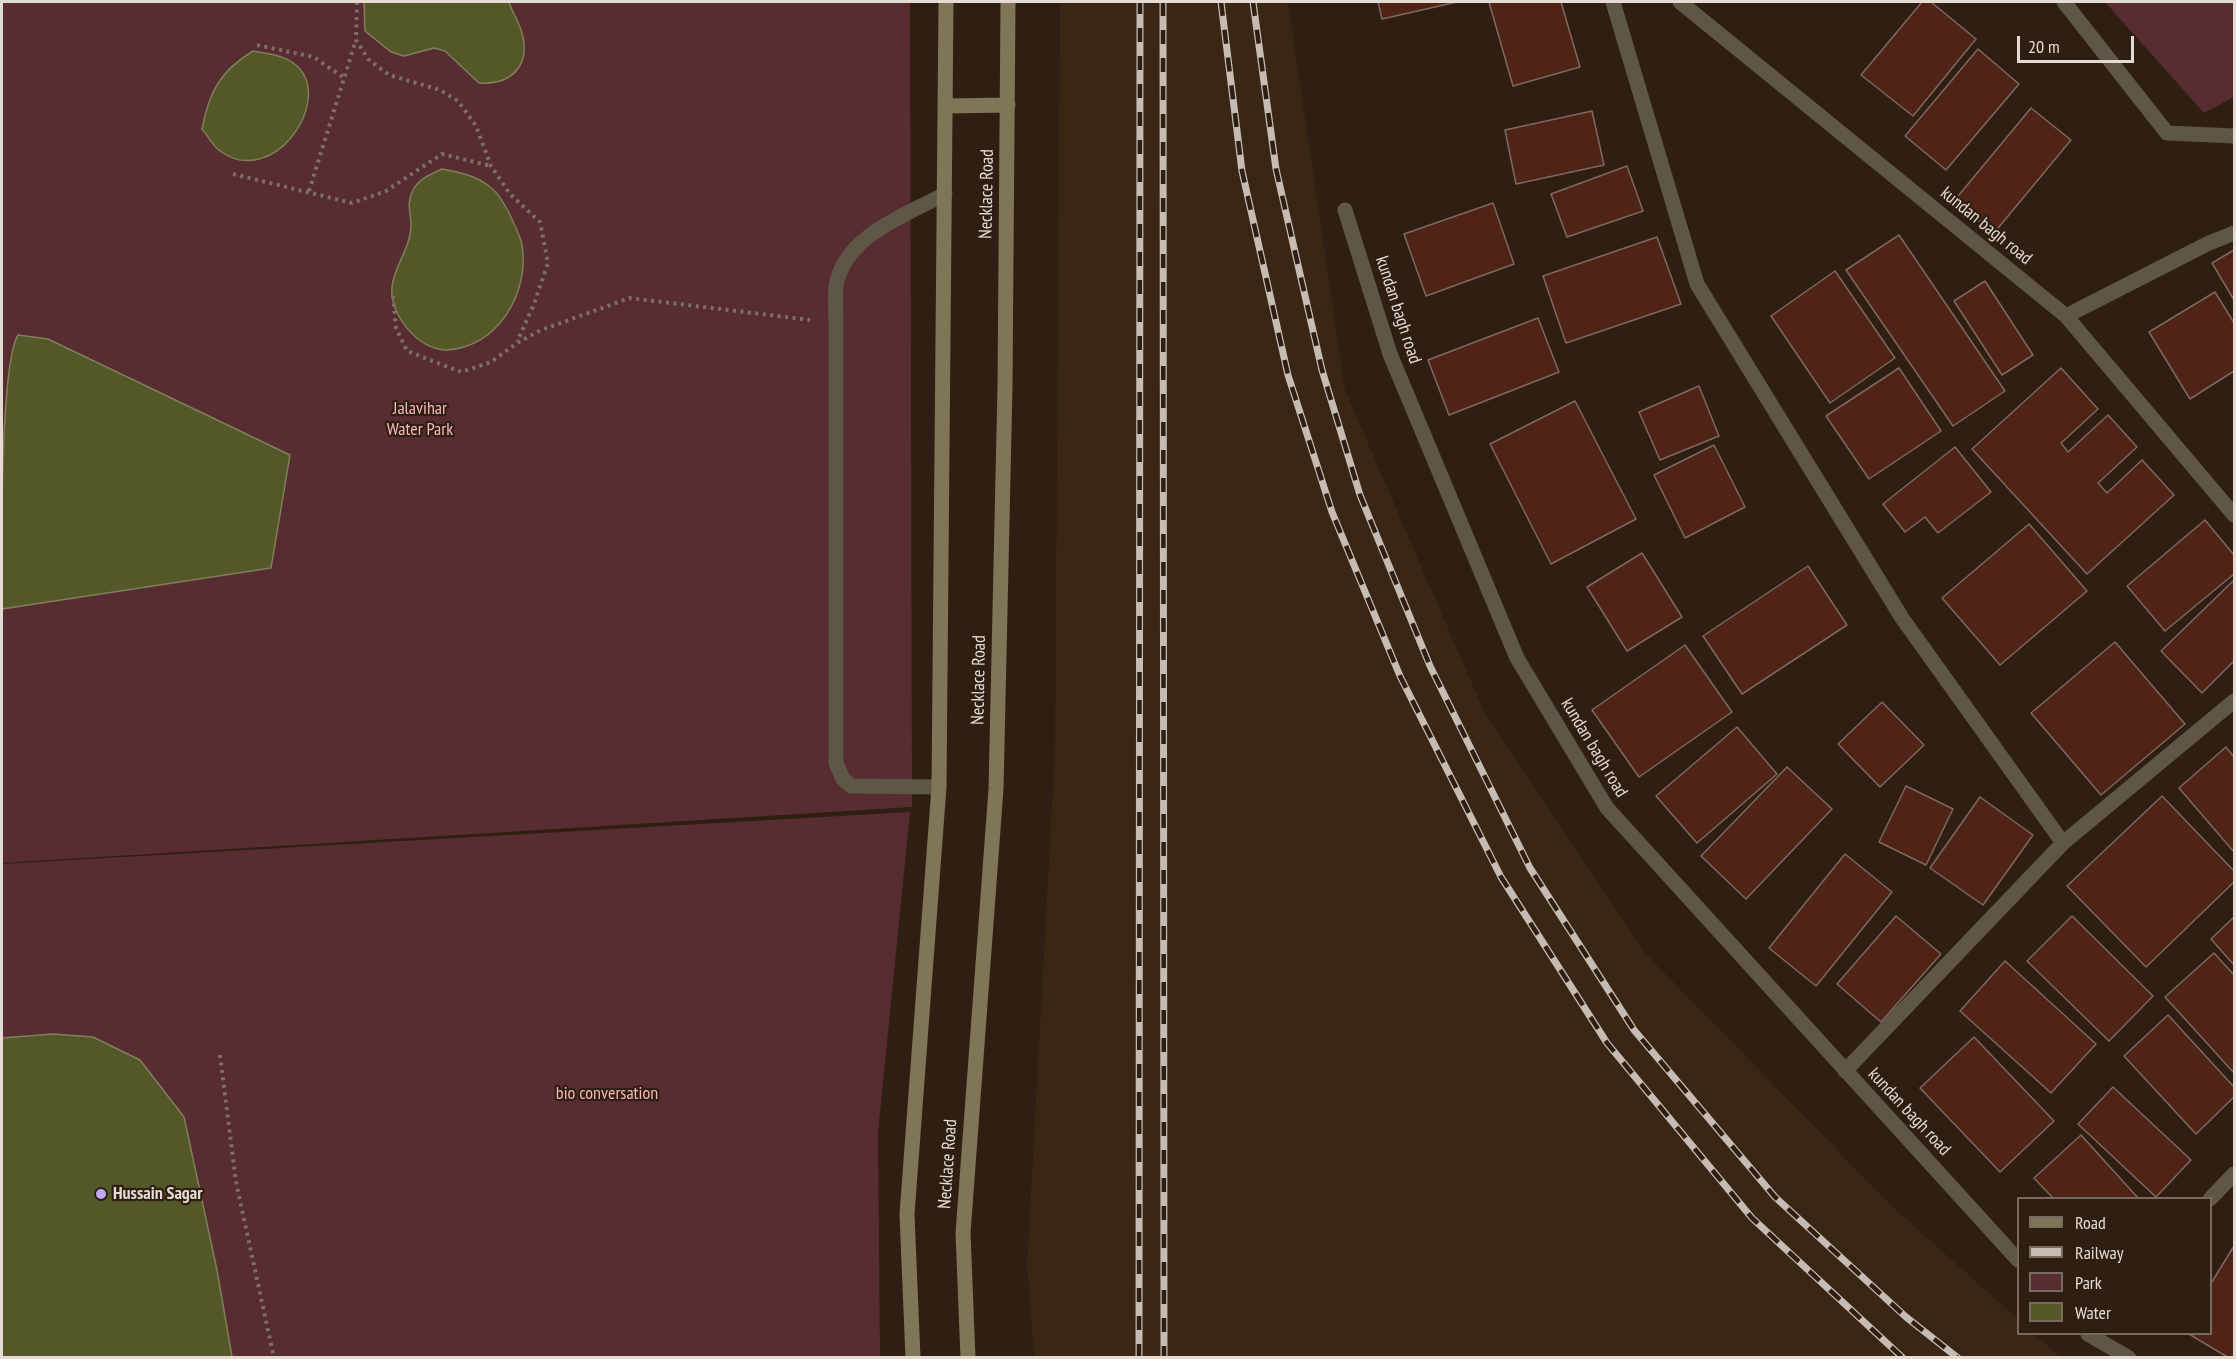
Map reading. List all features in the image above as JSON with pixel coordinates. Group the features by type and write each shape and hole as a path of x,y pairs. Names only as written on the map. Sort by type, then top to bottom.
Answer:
{"main road":[{"name":"Necklace Road","path":"913,1358 907,1214 939,787 946,2"},
{"name":"Necklace Road","path":"968,1358 963,1233 996,789 1005,387 1008,2"},
{"path":"946,106 1008,105"}],"street":[{"path":"1612,2 1697,284 1902,618 2063,843"},
{"name":"kundan bagh road","path":"1680,2 2066,316 2235,515"},
{"path":"2064,2 2167,133 2235,136"},
{"path":"939,787 851,786 843,779 836,763 836,285 854,247 874,232 945,194"},
{"name":"kundan bagh road","path":"1345,210 1390,354 1517,658 1606,808 2017,1258"},
{"path":"2066,316 2207,244 2235,233"},
{"path":"1845,1071 2063,843 2235,701"},
{"path":"2212,1198 2235,1174"},
{"path":"2090,1335 2129,1358"}],"path":[{"path":"309,191 356,40 357,2"},
{"path":"356,40 368,59 389,75 440,90 458,101 476,126 491,166 510,194 540,222 548,263 517,343"},
{"path":"257,45 314,57 344,78"},
{"path":"233,174 352,203 386,191 442,154 491,166"},
{"path":"393,296 396,327 407,351 461,372 491,362 517,343 541,330 630,298 836,323"},
{"path":"220,1056 236,1182 274,1358"}],"shaded area":[{"path":"1060,2 1288,2 1345,390 1486,716 1646,954 1896,1210 2017,1318 2017,1335 2035,1335 2061,1357 1034,1357 1027,1265 1055,749"}],"green space":[{"name":"Jalavihar Water Park","path":"2,2 910,2 912,807 2,863"},
{"path":"2105,2 2234,2 2234,97 2204,113"},
{"name":"bio conversation","path":"910,812 878,1133 880,1357 232,1357 217,1270 184,1117 93,1037 53,1034 2,1038 2,864"}],"water":[{"path":"364,2 509,2 522,33 524,55 521,64 509,77 490,83 479,83 445,51 434,48 404,56 391,52 365,31"},
{"path":"253,51 283,58 299,68 307,83 308,102 302,120 291,137 277,151 259,159 240,160 220,151 202,129 208,104 218,84 232,66"},
{"path":"442,169 484,182 495,192 506,207 518,233 522,245 523,263 521,281 515,298 495,328 481,339 465,347 446,350 425,344 407,329 400,319 392,297 393,279 410,234 411,195 422,180"},
{"path":"18,335 48,339 290,455 271,568 2,609 5,422 12,353"},
{"name":"Hussain Sagar","path":"53,1034 93,1037 140,1060 184,1117 217,1270 232,1357 2,1357 2,1038"}],"building":[{"path":"1378,2 1457,2 1382,19"},
{"path":"1489,2 1561,2 1580,67 1513,86"},
{"path":"1922,2 1931,2 1976,39 1913,116 1861,75"},
{"path":"1978,49 2019,84 1946,170 1905,136"},
{"path":"2031,108 2071,140 1994,233 1954,201"},
{"path":"1592,111 1604,165 1516,184 1505,130"},
{"path":"1627,166 1643,211 1567,237 1551,194"},
{"path":"1493,203 1514,264 1426,296 1404,234"},
{"path":"1899,235 2005,391 1953,426 1846,270"},
{"path":"1657,237 1681,304 1566,343 1543,276"},
{"path":"2234,250 2234,300 2212,263"},
{"path":"1835,271 1895,358 1830,403 1771,316"},
{"path":"1985,281 2033,355 2002,375 1954,301"},
{"path":"2215,292 2234,323 2234,371 2190,399 2149,332"},
{"path":"1538,318 1559,372 1449,415 1428,360"},
{"path":"1899,368 1941,431 1869,479 1826,416"},
{"path":"2061,368 2098,409 2061,443 2068,452 2108,415 2137,447 2098,483 2107,493 2142,460 2174,495 2087,574 1972,449"},
{"path":"1699,386 1719,436 1660,460 1639,412"},
{"path":"1575,401 1636,519 1551,564 1490,444"},
{"path":"1714,445 1745,507 1685,538 1654,475"},
{"path":"1955,447 1991,492 1938,533 1925,517 1905,532 1883,504"},
{"path":"2205,520 2234,555 2234,574 2165,631 2127,586"},
{"path":"2029,524 2087,591 2000,665 1942,598"},
{"path":"1642,553 1682,617 1627,651 1587,587"},
{"path":"1808,566 1847,625 1742,694 1703,636"},
{"path":"2234,580 2234,661 2202,693 2161,651"},
{"path":"2115,642 2185,724 2101,795 2031,713"},
{"path":"1685,645 1732,712 1639,777 1592,710"},
{"path":"1882,702 1924,745 1880,787 1838,744"},
{"path":"1737,727 1777,774 1697,843 1656,796"},
{"path":"2226,747 2234,757 2234,852 2179,788"},
{"path":"1787,767 1832,809 1746,899 1701,856"},
{"path":"1906,786 1953,809 1926,865 1879,842"},
{"path":"2162,796 2234,871 2234,882 2146,967 2067,886"},
{"path":"1980,797 2033,835 1983,905 1930,868"},
{"path":"1845,854 1892,892 1816,986 1769,948"},
{"path":"1896,916 1941,954 1881,1022 1837,984"},
{"path":"2072,916 2153,996 2109,1041 2027,961"},
{"path":"2234,917 2234,965 2211,939"},
{"path":"2214,953 2234,975 2234,1073 2165,997"},
{"path":"2005,961 2096,1044 2051,1093 1960,1011"},
{"path":"2168,1015 2234,1087 2234,1097 2196,1134 2124,1056"},
{"path":"1974,1037 2054,1121 2000,1172 1920,1088"},
{"path":"2113,1087 2191,1160 2156,1197 2078,1124"},
{"path":"2081,1135 2137,1197 2052,1197 2034,1178"},
{"path":"2234,1246 2234,1356 2229,1358 2191,1335 2212,1335 2212,1282"}],"railway":[{"path":"1139,1358 1140,2"},
{"path":"1163,2 1164,1358"},
{"path":"1221,2 1242,171 1288,375 1332,512 1400,676 1501,877 1607,1043 1752,1218 1903,1358"},
{"path":"1253,2 1276,169 1322,370 1360,495 1430,666 1530,868 1634,1030 1775,1197 1906,1317 1958,1358"}],"place":[{"name":"Hussain Sagar","path":"101,1194"}]}
